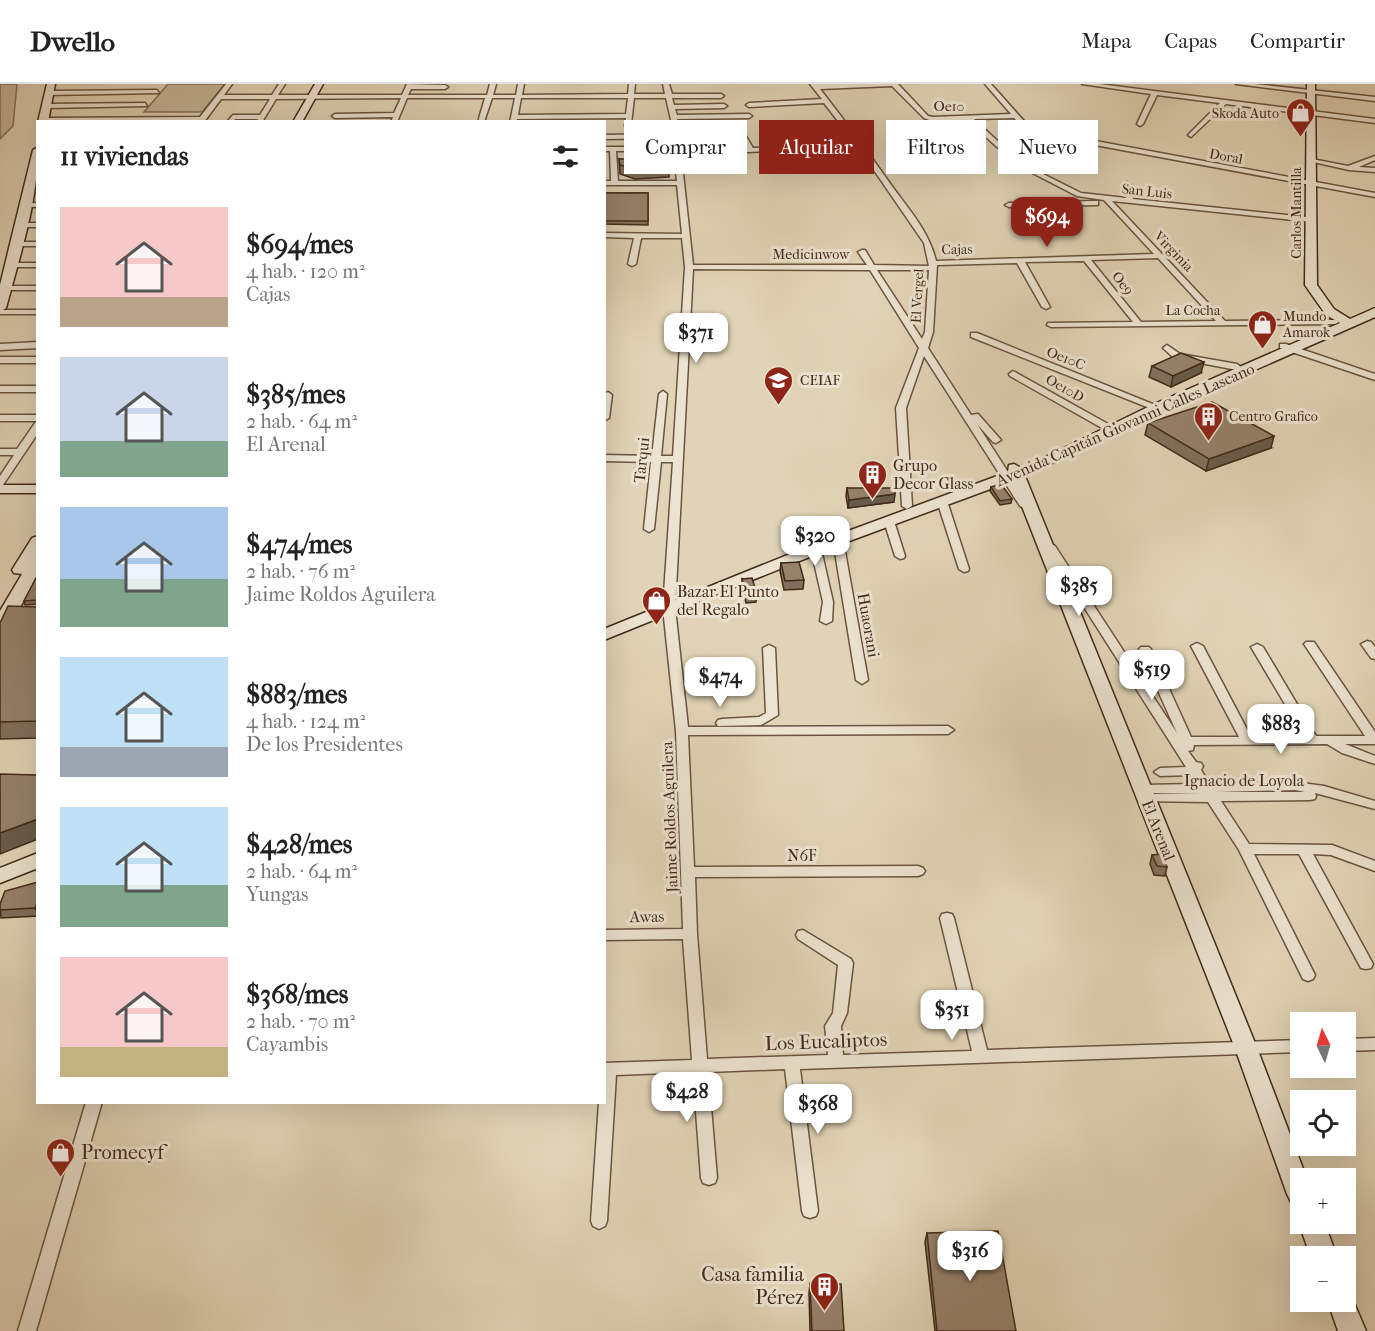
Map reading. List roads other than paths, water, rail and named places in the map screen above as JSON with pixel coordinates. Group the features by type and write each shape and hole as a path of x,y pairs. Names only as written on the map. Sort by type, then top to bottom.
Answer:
{"main road":[{"path":"298,120 319,84"},
{"path":"43,120 50,88"},
{"name":"Carlos Mantilla","path":"1310,88 1313,184 1311,285 1321,302 1341,322"},
{"path":"0,310 22,225 32,206 36,166"},
{"name":"Avenida Capitán Giovanni Calles Lascano","path":"606,626 816,549 1015,471 1288,348 1375,304"},
{"name":"Avenida Capitán Giovanni Calles Lascano","path":"1341,322 1375,312"},
{"name":"Avenida Capitán Giovanni Calles Lascano","path":"606,634 669,604 907,506 1015,471 1150,405 1237,367 1288,348"},
{"name":"El Arenal","path":"1015,471 1246,1048 1290,1168"},
{"path":"0,489 36,489"},
{"path":"4,616 36,545"},
{"path":"4,616 32,579"},
{"path":"0,876 36,861"},
{"path":"0,889 36,874"},
{"path":"1345,1312 1352,1331"}],"street":[{"path":"132,120 163,84"},
{"path":"231,119 260,119 282,84"},
{"path":"482,120 493,84"},
{"path":"521,84 514,119 599,119 628,116"},
{"path":"628,120 632,84"},
{"path":"666,84 674,117 749,116"},
{"path":"815,86 895,84"},
{"name":"Oe10","path":"895,84 926,117 1016,116"},
{"name":"Doral","path":"988,84 1019,120"},
{"path":"1085,84 1375,121"},
{"path":"1239,84 1310,88 1375,99"},
{"path":"334,119 395,118 410,85 445,87"},
{"name":"El Vergel","path":"815,86 841,120"},
{"path":"201,120 227,87 246,94"},
{"path":"571,118 577,87"},
{"path":"50,88 157,92"},
{"path":"384,89 394,90 388,104 374,104 377,97 384,89"},
{"path":"586,90 603,90 601,97 601,105 586,105 583,96 586,90"},
{"path":"334,119 348,93"},
{"path":"220,97 246,94 312,97 348,93 377,97 463,94 488,97 721,96"},
{"path":"1140,124 1155,93"},
{"path":"214,104 240,103 246,94"},
{"path":"749,105 827,101"},
{"path":"1191,135 1226,102"},
{"path":"47,106 145,105"},
{"path":"671,107 724,106"},
{"name":"San Luis","path":"969,118 1019,164 1079,195 1107,200 1312,220"},
{"path":"606,137 624,137"},
{"path":"747,143 751,150"},
{"name":"Doral","path":"1098,144 1375,195"},
{"path":"615,183 609,149 624,149"},
{"path":"747,150 759,150"},
{"path":"1349,168 1375,158"},
{"path":"1312,161 1375,170"},
{"name":"El Vergel","path":"874,165 928,243 933,266 929,332 902,408 907,506"},
{"name":"Jaime Roldos Aguilera","path":"680,174 689,267 669,604 682,728 690,934 709,1178"},
{"path":"606,183 681,183"},
{"path":"1126,184 1130,201"},
{"path":"1010,205 1107,200"},
{"name":"Virginia","path":"1107,200 1223,323"},
{"path":"22,225 36,225"},
{"path":"606,235 686,236"},
{"path":"632,264 638,236"},
{"path":"18,244 36,244"},
{"path":"862,252 1245,849 1308,975"},
{"name":"Cajas","path":"933,266 1161,256"},
{"name":"Oe9","path":"1087,260 1139,324"},
{"path":"1020,261 1046,307"},
{"path":"12,265 36,265"},
{"name":"Medicinwow","path":"689,267 933,266"},
{"path":"6,288 36,288"},
{"path":"0,310 36,312"},
{"name":"La Cocha","path":"1051,325 1341,322"},
{"name":"Oe10C","path":"974,335 1150,405"},
{"path":"0,347 36,345"},
{"path":"1167,348 1177,356 1237,367"},
{"path":"1288,348 1375,377"},
{"path":"921,354 996,441"},
{"path":"0,360 36,360"},
{"name":"Oe10D","path":"1013,374 1105,426"},
{"path":"0,388 36,388"},
{"name":"Tarqui","path":"649,529 663,394"},
{"path":"606,406 608,395"},
{"path":"0,418 36,418"},
{"path":"0,483 36,427"},
{"path":"0,452 19,452"},
{"path":"606,457 676,459"},
{"path":"942,501 964,569"},
{"path":"889,521 900,556"},
{"name":"Huaorani","path":"838,540 862,680"},
{"path":"816,549 828,602 826,621"},
{"path":"1310,644 1375,740"},
{"path":"1367,644 1375,656"},
{"path":"1197,646 1247,740"},
{"path":"1257,647 1312,740"},
{"path":"682,728 770,719 772,715 769,648"},
{"path":"1145,649 1197,767 1193,771 1160,772"},
{"path":"682,728 948,730"},
{"path":"1328,740 1346,750 1375,760"},
{"path":"1186,741 1375,740"},
{"name":"Ignacio de Loyola","path":"1144,793 1300,794 1370,808"},
{"path":"1245,849 1332,850 1375,866"},
{"path":"1303,849 1366,964"},
{"name":"N6F","path":"687,872 918,871"},
{"path":"947,918 981,1057"},
{"name":"Awas","path":"606,934 690,934"},
{"path":"803,935 846,963 840,1012 833,1026 836,1062"},
{"path":"1356,1045 1375,1044"},
{"name":"Los Eucaliptos","path":"607,1069 1290,1046"},
{"path":"792,1063 810,1211"},
{"path":"606,1088 607,1069"},
{"path":"27,1331 93,1104"},
{"path":"599,1221 605,1104"}],"place":[{"name":"Skoda Auto","path":"1300,138"},
{"name":"Mundo Amarok","path":"1262,350"},
{"name":"CEIAF","path":"779,406"},
{"name":"Centro Grafico","path":"1208,442"},
{"name":"Grupo Decor Glass","path":"872,500"},
{"name":"Bazar El Punto del Regalo","path":"656,626"},
{"name":"Promecyf","path":"60,1178"},
{"name":"Casa familia Pérez","path":"825,1312"}]}
